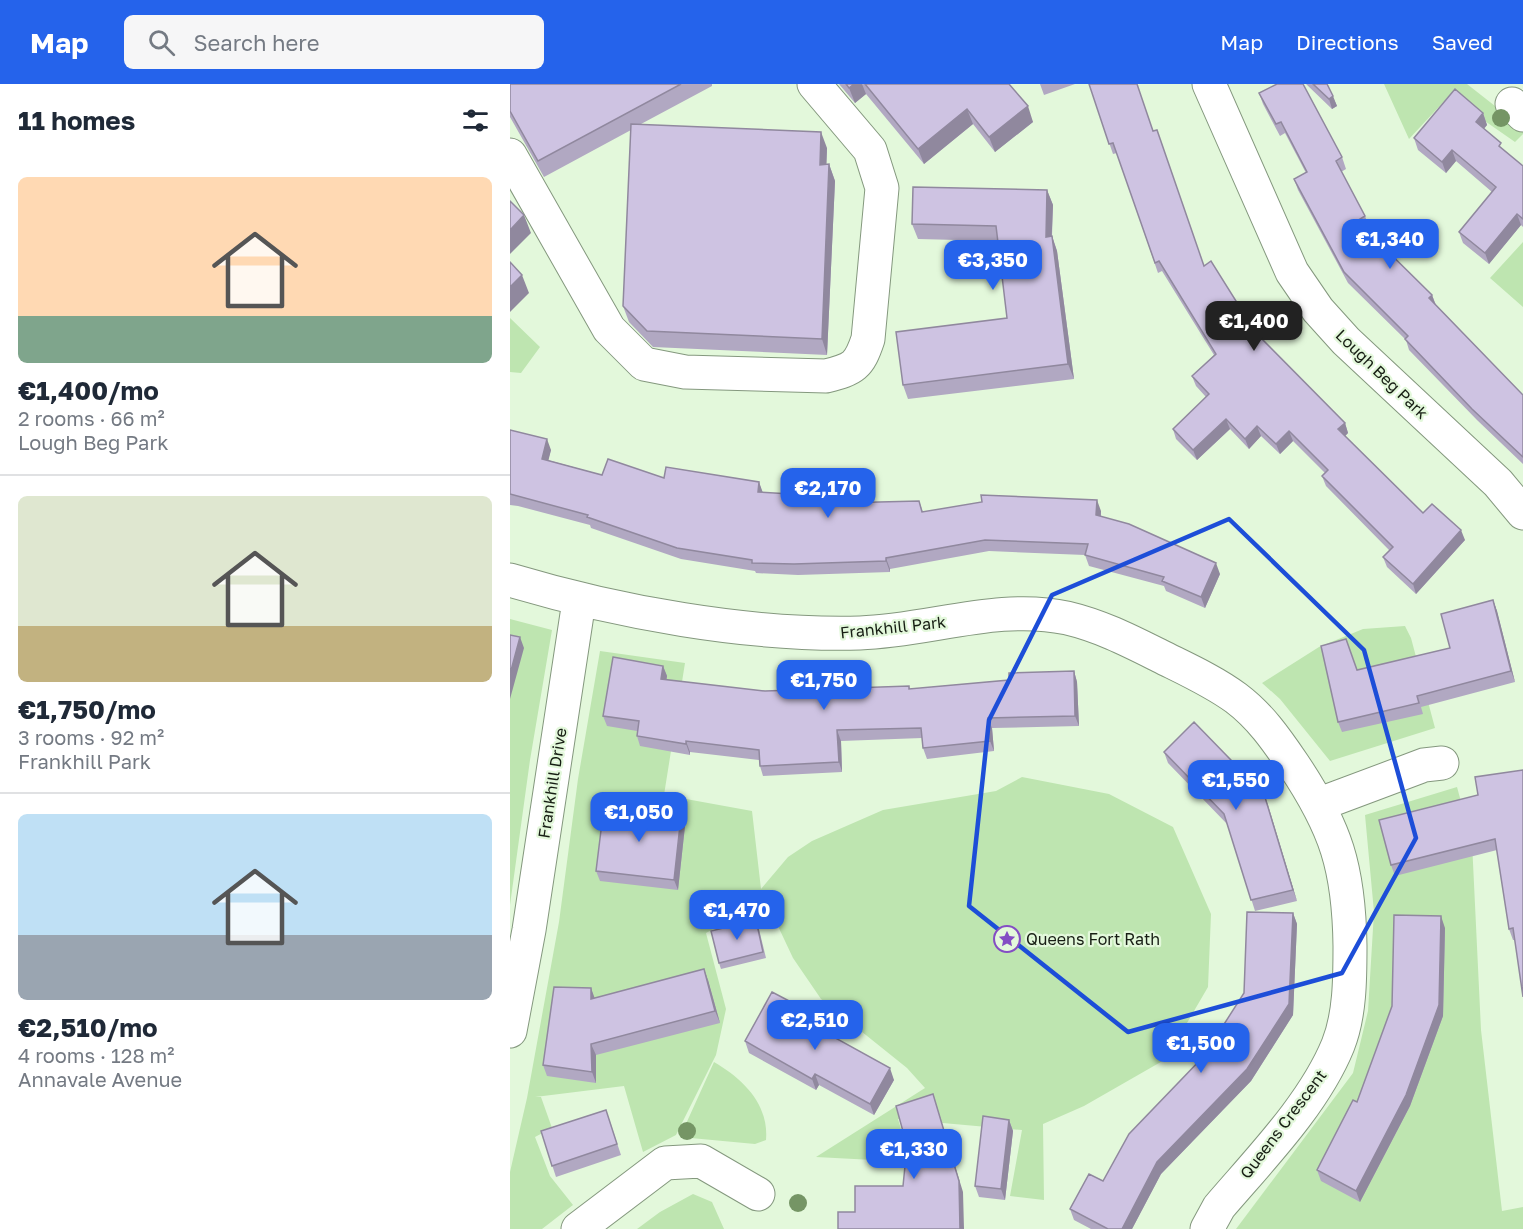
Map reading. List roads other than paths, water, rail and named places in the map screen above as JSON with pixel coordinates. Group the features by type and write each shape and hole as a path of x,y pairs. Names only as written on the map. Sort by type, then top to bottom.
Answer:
{"street":[{"path":"510,154 609,329 644,364 685,372 826,376 848,371 861,361 868,339 882,189 870,150 814,84"},
{"name":"Lough Beg Park","path":"1209,84 1292,272 1318,310 1346,341 1498,483 1523,513"},
{"name":"Frankhill Park","path":"510,580 579,601 705,621 805,633 865,633 1021,613 1064,617 1106,629 1197,674"},
{"name":"Frankhill Drive","path":"510,1031 523,965 579,601"},
{"name":"Queens Crescent","path":"1197,674 1237,699 1268,727 1320,804 1339,850 1350,912 1350,970 1346,1014 1339,1043 1322,1076 1306,1100 1219,1207 1207,1229"},
{"path":"1320,804 1424,765 1442,763"},
{"path":"578,1229 665,1163 701,1161 758,1194"}],"place":[{"name":"Queens Fort Rath","path":"1007,939"}]}
